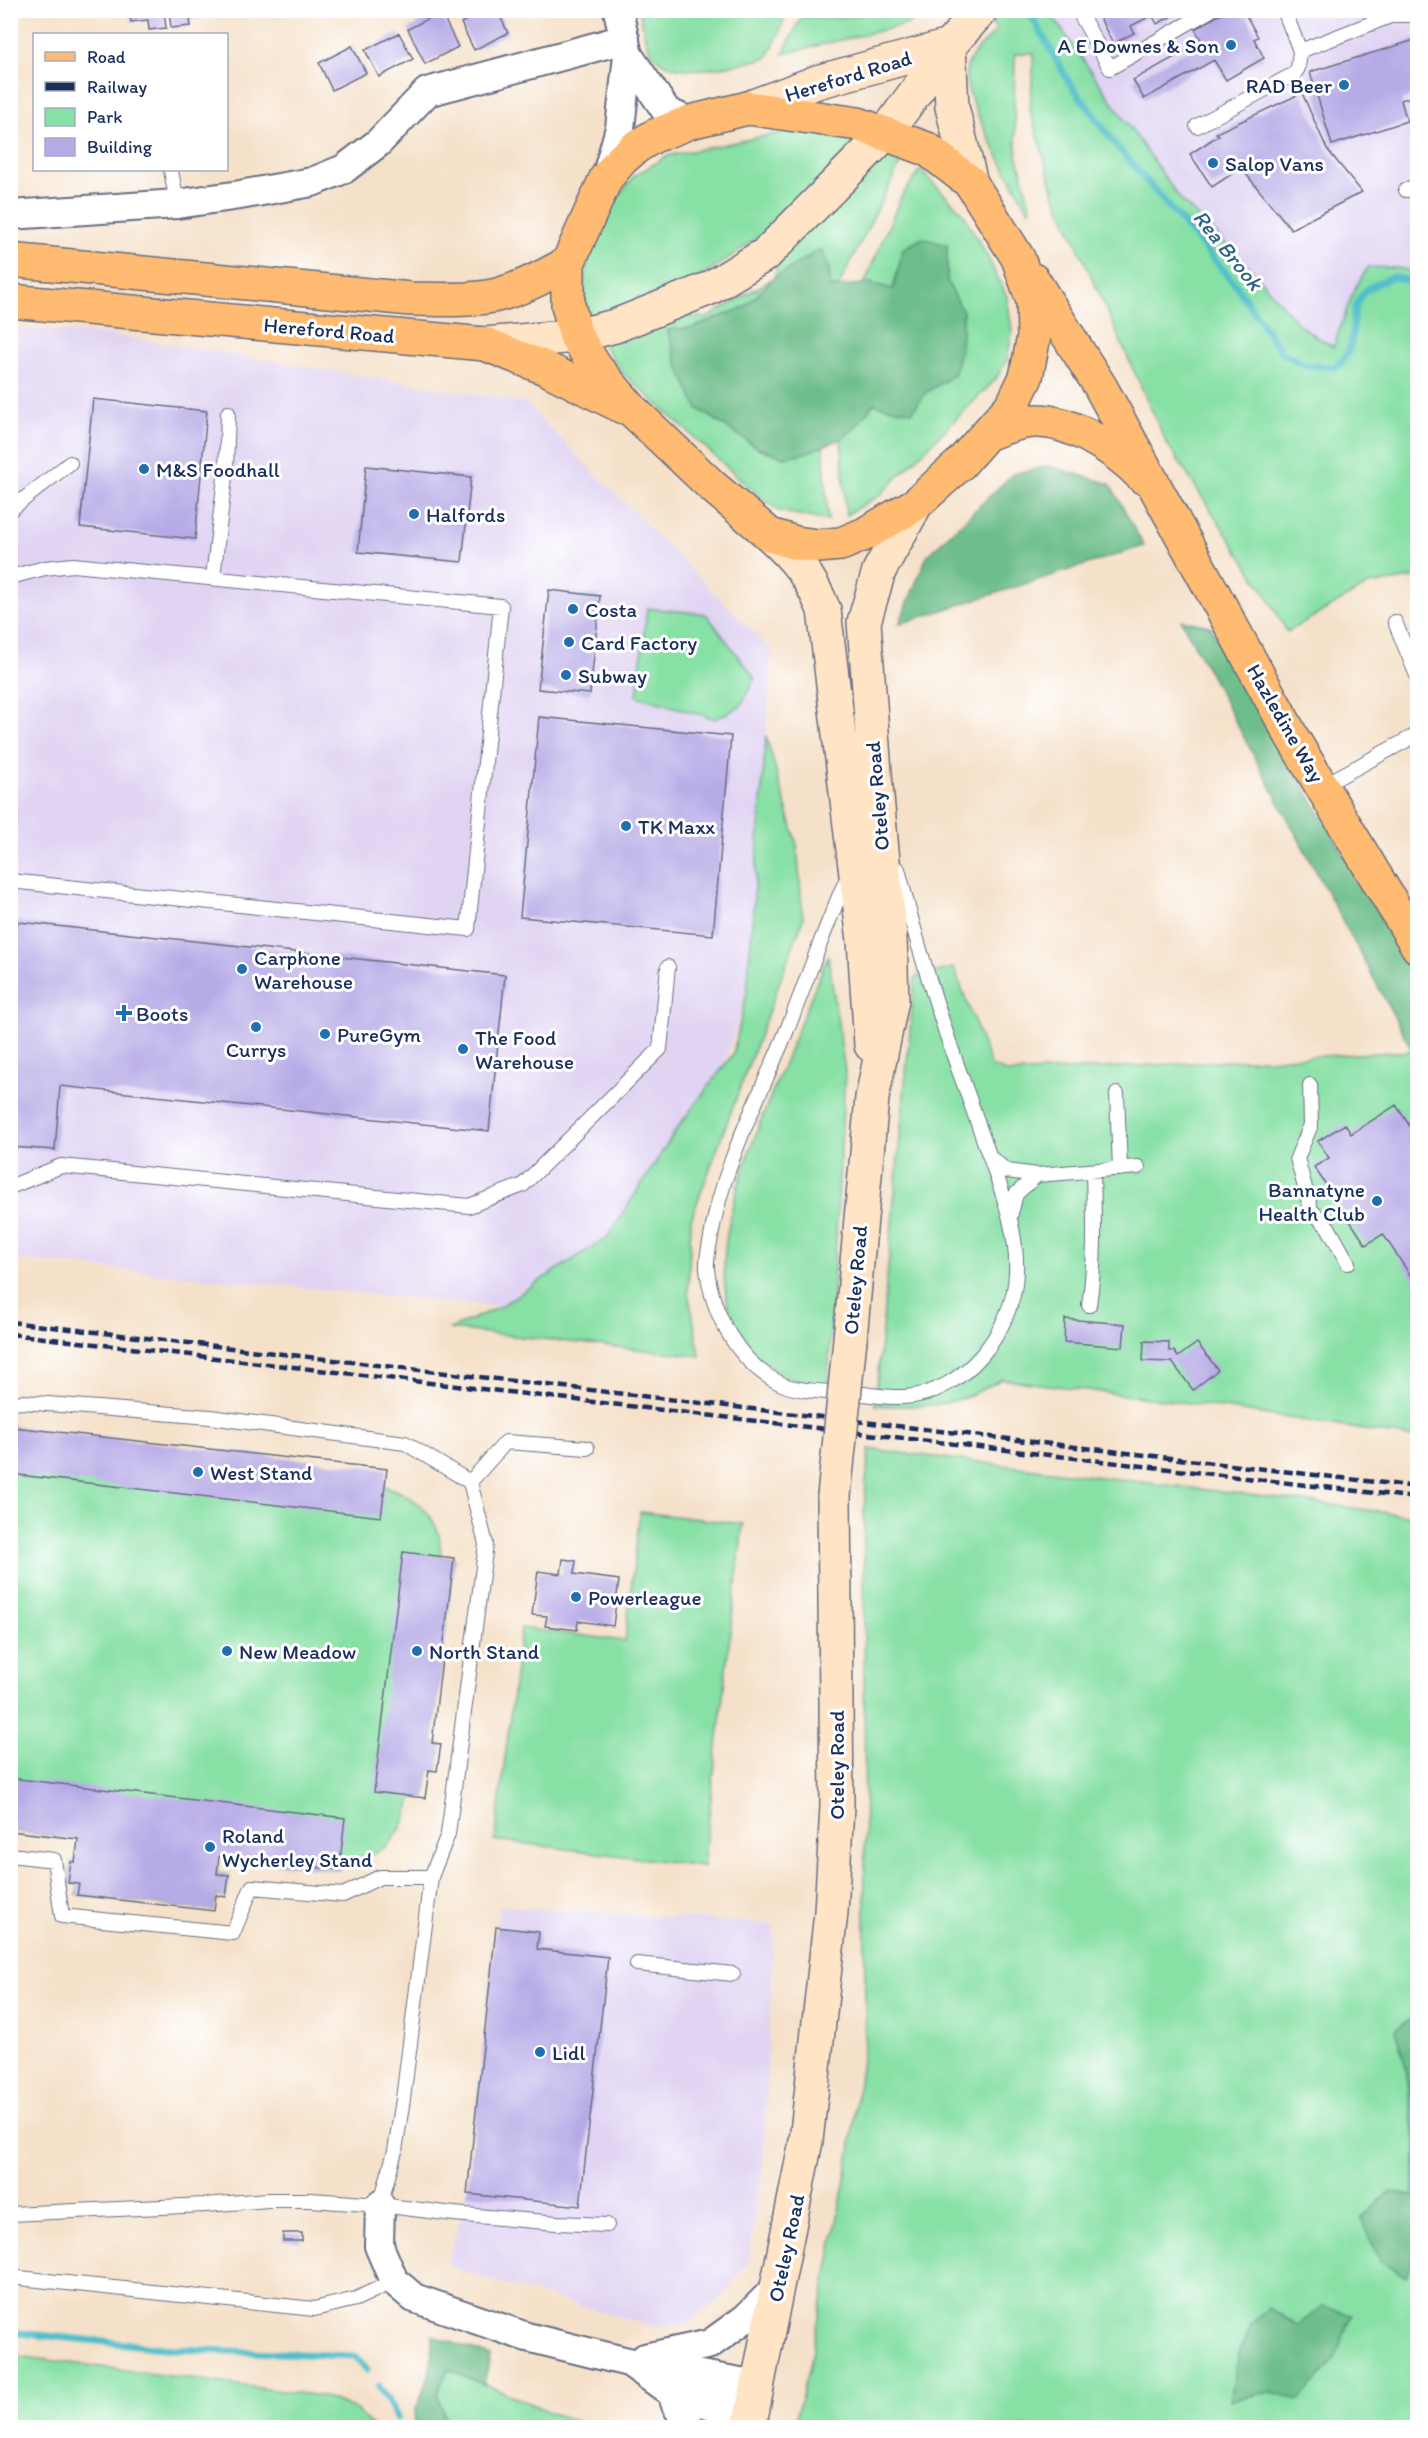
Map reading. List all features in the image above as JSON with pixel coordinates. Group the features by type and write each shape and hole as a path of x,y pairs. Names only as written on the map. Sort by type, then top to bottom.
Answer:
{"main road":[{"path":"485,344 576,336 615,326 710,288 766,254 885,134 950,46 978,14"},
{"path":"950,46 952,107 970,183"},
{"name":"Hereford Road","path":"748,108 817,82 950,46"},
{"path":"748,108 858,124 927,149 970,183 1018,258 1033,301 1034,336 1026,377 1013,404 989,433 916,504 865,534 841,544 818,546 796,543 770,535 712,486 634,412 596,369 576,336 568,305 568,263 606,178 636,147 654,136 690,122 748,108"},
{"name":"Hazledine Way","path":"1018,258 1100,386 1287,727 1418,947"},
{"name":"Hereford Road","path":"10,261 411,299 457,299 502,294 533,282 568,263"},
{"name":"Hereford Road","path":"10,301 485,344 545,368 634,412"},
{"name":"Hazledine Way","path":"989,433 1027,422 1060,424 1082,432 1134,468 1160,496"},
{"name":"Oteley Road","path":"753,2408 806,2141 831,1912 837,1806 834,1496 872,1098 892,1000 890,936 864,622 879,571 916,504"},
{"name":"Oteley Road","path":"770,535 794,557 809,576 824,610 869,1002 872,1098"}],"street":[{"path":"606,178 620,128 626,47 618,10"},
{"path":"626,47 668,112 690,122"},
{"path":"10,215 79,222 312,182 344,169 378,143 427,92 626,47"},
{"path":"380,2205 379,2246 394,2281 414,2298 528,2337 628,2362 753,2408"},
{"path":"628,2362 710,2344 746,2318 777,2287"},
{"path":"628,2362 672,2393 712,2405 753,2408"},
{"path":"672,2393 676,2404 691,2427"}],"lane":[{"path":"1078,10 1110,68 1211,10"},
{"path":"1197,126 1294,74 1298,68 1300,51 1284,10"},
{"path":"1377,10 1393,15 1418,15"},
{"path":"1300,51 1393,15"},
{"path":"171,171 177,204"},
{"path":"213,577 226,469 228,413"},
{"path":"10,510 70,463"},
{"path":"10,577 45,568 73,565 501,606 468,929 10,881"},
{"path":"1395,622 1418,678"},
{"path":"1322,786 1418,734"},
{"path":"853,864 828,920 789,1025 731,1161 715,1211 707,1266 715,1311 741,1352 758,1368 783,1385 906,1397 941,1389 969,1370 988,1347 1003,1323 1014,1297 1017,1271 1001,1186 922,962 876,786"},
{"path":"10,1187 61,1166 470,1206 523,1185 660,1049 669,967"},
{"path":"1310,1085 1311,1125 1297,1158 1311,1210 1328,1227 1348,1263"},
{"path":"1117,1094 1120,1169"},
{"path":"990,1157 1007,1171 1037,1175 1138,1167"},
{"path":"1089,1305 1094,1273 1093,1171"},
{"path":"1009,1220 1016,1194 1037,1175"},
{"path":"10,1404 23,1402 210,1417 405,1443 470,1482 486,1544 448,1834 431,1877 395,2151 380,2205"},
{"path":"470,1482 506,1442 587,1448"},
{"path":"10,1855 54,1860 62,1916 233,1933 252,1887 343,1895 380,1877 431,1877"},
{"path":"637,1964 733,1974"},
{"path":"10,2214 268,2200 380,2205 454,2214 607,2225"},
{"path":"10,2277 314,2309 356,2299 394,2281"}],"shaded area":[{"path":"1049,11 1417,11 1417,272 1397,268 1354,290 1334,347 1300,326 1251,269 1180,199"},
{"path":"10,328 105,334 524,402 772,651 747,992 643,1321 11,1259"},
{"path":"499,1906 774,1924 763,2165 748,2262 722,2297 687,2324 655,2327 467,2273 447,2264 467,2194"}],"green space":[{"path":"639,10 787,11 767,58 720,67 685,69 669,66 657,58 648,46"},
{"path":"901,11 917,17 908,24 783,54 801,18 811,16 827,19"},
{"path":"981,11 1049,11 1180,199 1251,269 1300,326 1333,347 1354,290 1368,267 1397,268 1417,272 1417,577 1368,585 1287,632 1266,594 1166,442 1055,196 1030,110 1034,53 1015,54 1014,109 1017,154 1031,209 1029,211 990,141 972,101 966,71 974,54 997,30"},
{"path":"816,131 861,138 793,206 746,246 720,264 693,280 654,298 588,316 584,286 589,253 606,212 634,176 667,156 785,132"},
{"path":"878,147 902,160 838,287 831,288 828,265 821,249 774,278 781,252"},
{"path":"920,170 963,213 1007,297 1012,331 1007,361 995,380 880,495 846,515 841,439 856,427 873,404 912,412 925,393 954,374 961,346 963,312 947,281 947,245 893,290 870,283 864,284 901,197"},
{"path":"922,238 947,245 947,281 963,312 961,346 954,375 925,393 912,412 873,404 856,427 841,439 805,453 785,457 758,448 697,408 679,368 667,330 692,328 745,307 774,278 821,249 828,265 831,288 870,283 893,289 903,249"},
{"path":"774,278 745,307 692,328 668,330 679,368 733,430 758,448 785,457 823,446 828,521 779,511 749,487 623,373 601,342 683,315 707,318"},
{"path":"1048,466 1110,484 1144,546 899,624 927,556 1013,474"},
{"path":"647,608 706,614 755,678 740,707 715,719 637,696"},
{"path":"1181,620 1210,626 1417,979 1417,1059"},
{"path":"766,736 797,845 803,919 691,1219 688,1292 700,1356 450,1329 499,1307 608,1237 678,1127 733,1054 747,992"},
{"path":"828,956 845,1071 828,1384 796,1381 761,1360 738,1332 727,1299 724,1262 729,1223 739,1183 778,1078"},
{"path":"954,968 991,1066 1008,1073 1412,1051 1417,1059 1417,1438 1211,1406 1001,1379 970,1395 941,1404 875,1405 915,977"},
{"name":"New Meadow","path":"13,1427 385,1486 410,1497 430,1515 438,1532 441,1556 454,1558 432,1743 441,1744 437,1771 429,1770 425,1798 413,1797 403,1825 389,1844 369,1856 340,1862 339,1870 219,1856 217,1873 229,1875 226,1897 216,1896 214,1911 77,1895 79,1885 68,1883 71,1862 75,1862 78,1839 11,1831 10,1444"},
{"path":"869,1449 1417,1517 1417,2427 793,2428 809,2370 850,2152 865,2034 864,1508"},
{"path":"640,1512 743,1524 703,1866 495,1840 521,1628 625,1641"},
{"path":"1413,2018 1418,2027 1418,2244 1406,2277 1380,2261 1361,2219 1389,2192 1413,2196 1416,2148 1406,2068 1395,2029"},
{"path":"1323,2306 1352,2315 1332,2363 1299,2400 1271,2392 1230,2400 1239,2354 1250,2326 1268,2308 1298,2325"},
{"path":"432,2335 490,2356 484,2385 448,2369 437,2393 447,2423 454,2427 414,2427 416,2409 431,2370"},
{"path":"10,2355 321,2396 356,2410 373,2427 11,2427"},
{"path":"448,2368 552,2413 593,2427 454,2427 447,2423 437,2393"}],"building":[{"path":"129,10 164,10 166,28 149,30 148,20 131,22"},
{"path":"169,10 199,10 200,18 190,19 191,26 171,28"},
{"path":"486,10 497,10 508,33 474,50 461,23"},
{"path":"1096,10 1183,10 1157,24 1152,15 1131,26 1134,33 1113,44"},
{"path":"1227,10 1243,10 1258,37 1254,39 1264,58 1226,80 1214,60 1144,99 1133,80 1202,42 1195,29"},
{"path":"441,12 458,47 425,64 408,29"},
{"path":"399,33 413,59 379,77 365,50"},
{"path":"10,35 14,35 12,81 10,81"},
{"path":"1418,39 1418,95 1401,100 1407,121 1332,145 1310,72"},
{"path":"352,46 366,73 332,90 319,63"},
{"path":"1302,93 1327,149 1362,192 1291,229 1241,168 1212,187 1190,154 1219,135 1216,133"},
{"name":"M&S Foodhall","path":"93,399 207,411 195,539 80,527"},
{"name":"Halfords","path":"366,466 471,477 462,562 358,552"},
{"path":"549,590 600,596 590,694 538,689"},
{"name":"TK Maxx","path":"539,717 731,736 713,935 520,917"},
{"path":"10,921 505,975 489,1131 60,1086 55,1150 10,1147"},
{"name":"Bannatyne Health Club","path":"1396,1105 1415,1134 1418,1132 1418,1287 1383,1234 1366,1245 1314,1167 1329,1158 1318,1141 1345,1124 1351,1134"},
{"path":"1065,1319 1125,1324 1123,1347 1064,1342"},
{"path":"1144,1341 1169,1342 1169,1351 1174,1351 1178,1357 1197,1343 1218,1370 1193,1390 1172,1362 1143,1361"},
{"name":"West Stand","path":"13,1427 387,1469 381,1517 10,1474"},
{"name":"North Stand","path":"403,1552 454,1558 432,1743 441,1744 437,1771 429,1770 425,1798 374,1792"},
{"name":"Powerleague","path":"563,1559 576,1561 574,1574 619,1580 613,1626 578,1621 577,1630 545,1626 547,1616 532,1615 538,1571 561,1574"},
{"name":"Roland Wycherley Stand","path":"10,1778 345,1818 339,1870 219,1856 217,1874 229,1875 226,1897 216,1895 214,1911 77,1895 79,1884 68,1883 71,1862 75,1862 78,1839 10,1831"},
{"name":"Lidl","path":"496,1927 539,1932 537,1949 608,1957 580,2206 467,2194"},
{"path":"283,2233 302,2233 302,2241 283,2241"}],"waterway":[{"name":"Rea Brook","path":"1028,10 1069,82 1115,144 1236,285 1281,352 1305,365 1336,367 1350,348 1354,312 1363,293 1392,277 1418,282"},
{"path":"10,2332 174,2349 355,2356 367,2370"},
{"path":"379,2386 397,2417"}],"railway":[{"path":"10,1322 1418,1487"},
{"path":"10,1334 1418,1498"}],"place":[{"name":"A E Downes & Son","path":"1231,45"},
{"name":"RAD Beer","path":"1344,85"},
{"name":"Salop Vans","path":"1213,163"},
{"name":"M&S Foodhall","path":"144,469"},
{"name":"Halfords","path":"414,514"},
{"name":"Costa","path":"573,609"},
{"name":"Card Factory","path":"569,642"},
{"name":"Subway","path":"566,675"},
{"name":"TK Maxx","path":"626,826"},
{"name":"Carphone Warehouse","path":"242,969"},
{"name":"Boots","path":"124,1013"},
{"name":"Currys","path":"256,1027"},
{"name":"PureGym","path":"325,1034"},
{"name":"The Food Warehouse","path":"463,1049"},
{"name":"Bannatyne Health Club","path":"1377,1201"},
{"name":"West Stand","path":"198,1472"},
{"name":"Powerleague","path":"576,1597"},
{"name":"New Meadow","path":"227,1651"},
{"name":"North Stand","path":"417,1651"},
{"name":"Roland Wycherley Stand","path":"210,1847"},
{"name":"Lidl","path":"540,2052"}]}
